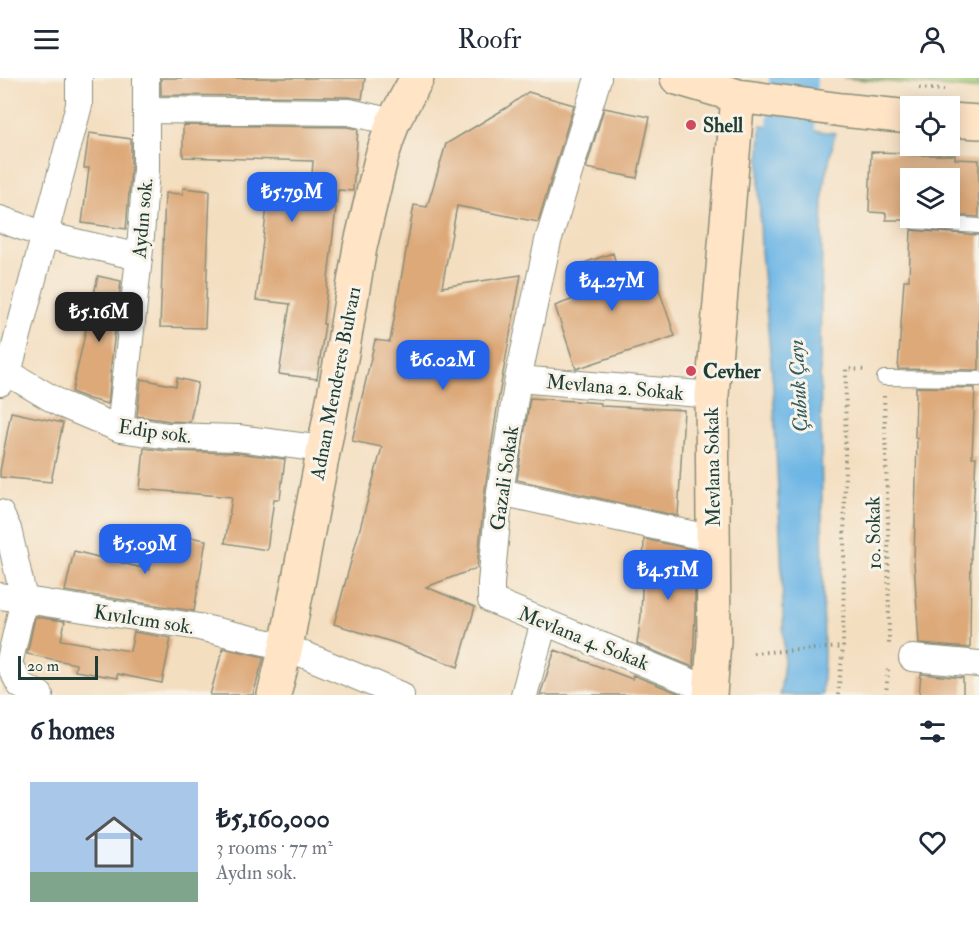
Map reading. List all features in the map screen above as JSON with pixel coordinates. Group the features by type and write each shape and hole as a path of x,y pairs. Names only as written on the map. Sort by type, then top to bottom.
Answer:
{"main road":[{"name":"Adnan Menderes Bulvarı","path":"274,695 286,647 360,247 381,159 393,122 417,78"},
{"path":"677,78 739,87 842,110 900,116"},
{"name":"Mevlana Sokak","path":"710,692 714,641 712,395 739,87"},
{"path":"960,121 979,122"}],"street":[{"path":"3,374 45,235 79,105 79,78"},
{"name":"Aydın sok.","path":"120,429 146,170 146,78"},
{"name":"Gazali Sokak","path":"491,600 500,492 518,379 548,241 598,78"},
{"path":"146,110 349,112 393,122"},
{"path":"0,219 45,235 139,257"},
{"name":"Edip sok.","path":"3,374 62,404 120,429 168,436 238,438 323,449"},
{"name":"Mevlana 2. Sokak","path":"518,379 712,395"},
{"path":"500,492 713,539"},
{"path":"0,513 8,529 12,598 9,664 20,685 40,695"},
{"name":"Kıvılcım sok.","path":"12,598 199,627 286,647 401,695"},
{"name":"Mevlana 4. Sokak","path":"491,600 710,692"},
{"path":"524,695 544,622"},
{"path":"900,662 979,664"}],"lane":[{"path":"960,225 979,226"},
{"path":"884,378 979,379"}],"path":[{"path":"838,695 843,647 846,369"},
{"name":"10. Sokak","path":"884,378 889,645"},
{"path":"753,653 843,647"},
{"path":"886,695 900,662"}],"green space":[{"path":"843,78 979,78 979,89 973,89"}],"water":[{"path":"761,125 835,133 823,190 820,353 824,659 822,695 780,695 784,661 782,574 773,386 761,251 759,185"}],"building":[{"path":"161,78 365,78 362,99 161,95"},
{"path":"528,92 574,105 538,222 457,206 442,287 521,275 499,395 485,490 477,568 426,587 475,607 458,667 395,643 334,624 382,447 352,441 375,340 390,342 414,205 427,207 446,144"},
{"path":"604,108 650,117 637,178 586,168"},
{"path":"183,125 358,129 353,191 338,190 323,324 325,324 317,379 279,374 290,304 256,300 268,198 310,203 313,161 183,157"},
{"path":"89,133 131,139 126,229 82,223 89,168 84,168"},
{"path":"871,152 900,153 900,156 955,156 955,159 979,160 979,217 960,216 960,168 900,168 900,220 886,220 886,213 869,212"},
{"path":"183,188 210,191 205,328 160,327 165,193 183,194"},
{"path":"911,230 979,235 979,370 898,369 904,280 909,280"},
{"path":"613,253 617,268 633,263 638,278 653,272 675,336 576,369 555,306 576,298 566,285 580,280 575,266"},
{"path":"98,276 121,281 108,404 72,392"},
{"path":"177,378 198,383 190,422 137,416 141,379 176,386"},
{"path":"916,387 975,388 972,457 976,457 971,547 970,648 919,644 914,562"},
{"path":"530,398 601,403 601,406 684,410 678,516 517,480"},
{"path":"11,412 63,423 51,482 0,477"},
{"path":"144,448 237,453 285,459 280,499 274,499 267,550 225,543 232,497 140,489"},
{"path":"157,531 206,540 194,611 65,591 74,551 150,570"},
{"path":"644,539 695,550 693,667 637,644 641,616"},
{"path":"35,617 65,621 61,640 130,651 134,632 171,638 162,683 117,674 117,678 75,671 76,664 27,654"},
{"path":"223,648 264,657 253,695 210,695"},
{"path":"555,650 632,679 633,675 683,695 540,695"},
{"path":"921,674 963,678 963,695 919,695"}],"waterway":[{"name":"Çubuk Çayı","path":"790,193 793,78"}],"place":[{"name":"Shell","path":"691,125"},
{"name":"Cevher","path":"691,371"}]}
